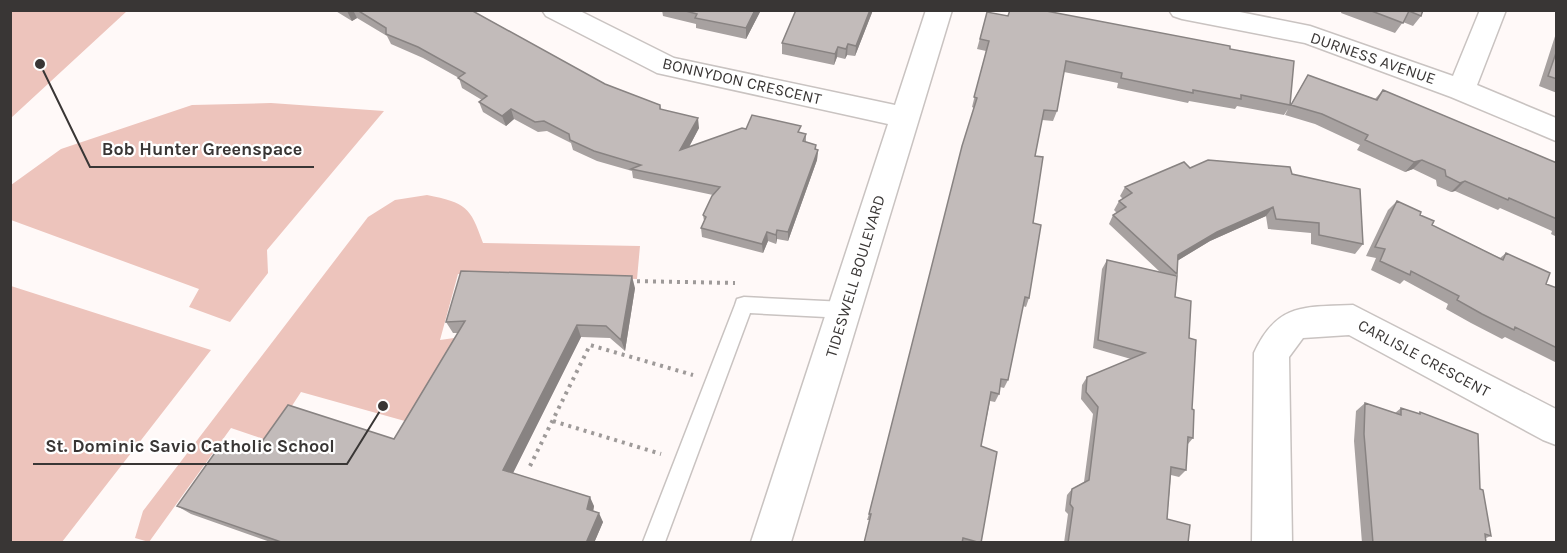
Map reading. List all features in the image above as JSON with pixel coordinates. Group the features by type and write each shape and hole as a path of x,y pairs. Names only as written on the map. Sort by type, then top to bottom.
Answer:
{"street":[{"name":"BONNYDON CRESCENT","path":"555,10 601,21 667,66 904,117"},
{"name":"TIDESWELL BOULEVARD","path":"771,543 939,10"},
{"name":"DURNESS AVENUE","path":"1182,10 1310,35 1461,90 1557,130"},
{"path":"1461,90 1493,10"},
{"name":"CARLISLE CRESCENT","path":"1272,543 1271,352 1292,326 1316,321 1353,320 1557,428"}],"lane":[{"path":"654,543 744,305 845,310"}],"path":[{"path":"621,281 747,284"},
{"path":"530,466 590,345 716,381"},
{"path":"552,421 685,461"}],"shaded area":[{"path":"11,10 127,10 127,11 11,118"},
{"path":"271,103 384,111 267,250 268,273 230,322 189,307 199,289 11,220 11,185 61,149 192,105"},
{"path":"427,195 465,208 474,221 483,243 640,246 637,279 458,274 440,340 461,337 412,423 301,392 269,441 231,428 149,542 135,538 143,511 368,217 395,200"},
{"path":"11,286 211,350 62,542 11,542"}],"building":[{"path":"357,10 471,10 605,84 660,105 660,109 698,118 680,150 742,128 746,129 752,115 801,126 798,132 806,134 803,141 816,145 815,149 818,150 788,232 777,230 776,235 767,232 762,244 701,228 706,217 703,215 712,196 720,187 631,169 641,165 594,151 570,140 569,134 544,121 535,122 511,109 502,116 479,102 487,96 458,78 465,73 418,47 386,34 386,28"},
{"path":"682,10 755,10 746,28 695,18 697,14"},
{"path":"796,10 870,10 856,46 848,44 846,49 838,47 835,54 782,43"},
{"path":"1010,10 1041,10 1230,46 1230,49 1294,61 1290,105 1241,95 1241,99 1193,90 1193,93 1121,78 1122,73 1066,61 1057,111 1044,110 1035,156 1043,157 1033,223 1041,225 1029,298 1025,297 1008,380 1001,379 999,394 991,392 981,446 997,452 981,543 963,538 962,543 864,543 871,514 869,514 962,146 977,98 974,97 989,41 980,39 987,12 1008,16"},
{"path":"1369,10 1423,10 1421,16 1409,11 1403,23"},
{"path":"1557,50 1557,79 1548,76"},
{"path":"1308,75 1377,100 1383,90 1557,163 1557,219 1465,181 1460,183 1446,176 1445,170 1422,160 1414,162 1365,140 1368,135 1322,114 1291,105"},
{"path":"1208,160 1290,167 1292,174 1360,189 1363,244 1319,235 1319,223 1276,219 1273,207 1217,232 1178,255 1177,274 1113,215 1126,207 1119,201 1132,193 1125,187 1184,162 1190,168"},
{"path":"1397,201 1421,212 1420,215 1434,221 1432,225 1503,260 1506,253 1550,273 1546,284 1557,288 1557,348 1482,314 1457,300 1459,296 1411,271 1410,275 1380,261 1385,249 1375,247"},
{"path":"1107,260 1177,276 1175,297 1191,301 1189,338 1196,340 1192,409 1194,410 1193,438 1188,437 1186,470 1171,467 1167,519 1190,525 1188,543 1068,543 1073,508 1070,504 1072,489 1089,480 1098,407 1086,392 1087,377 1145,353 1098,340"},
{"path":"461,271 632,276 621,340 606,326 577,325 503,470 590,497 587,509 599,513 586,543 284,543 177,506 224,440 256,450 288,405 394,439 465,321 446,322"},
{"path":"1365,403 1401,415 1401,408 1420,414 1420,412 1478,434 1480,489 1483,490 1491,536 1485,534 1486,543 1373,543 1364,434"}],"place":[{"name":"Bob Hunter Greenspace","path":"40,64"},
{"name":"St. Dominic Savio Catholic School","path":"383,406"}]}
